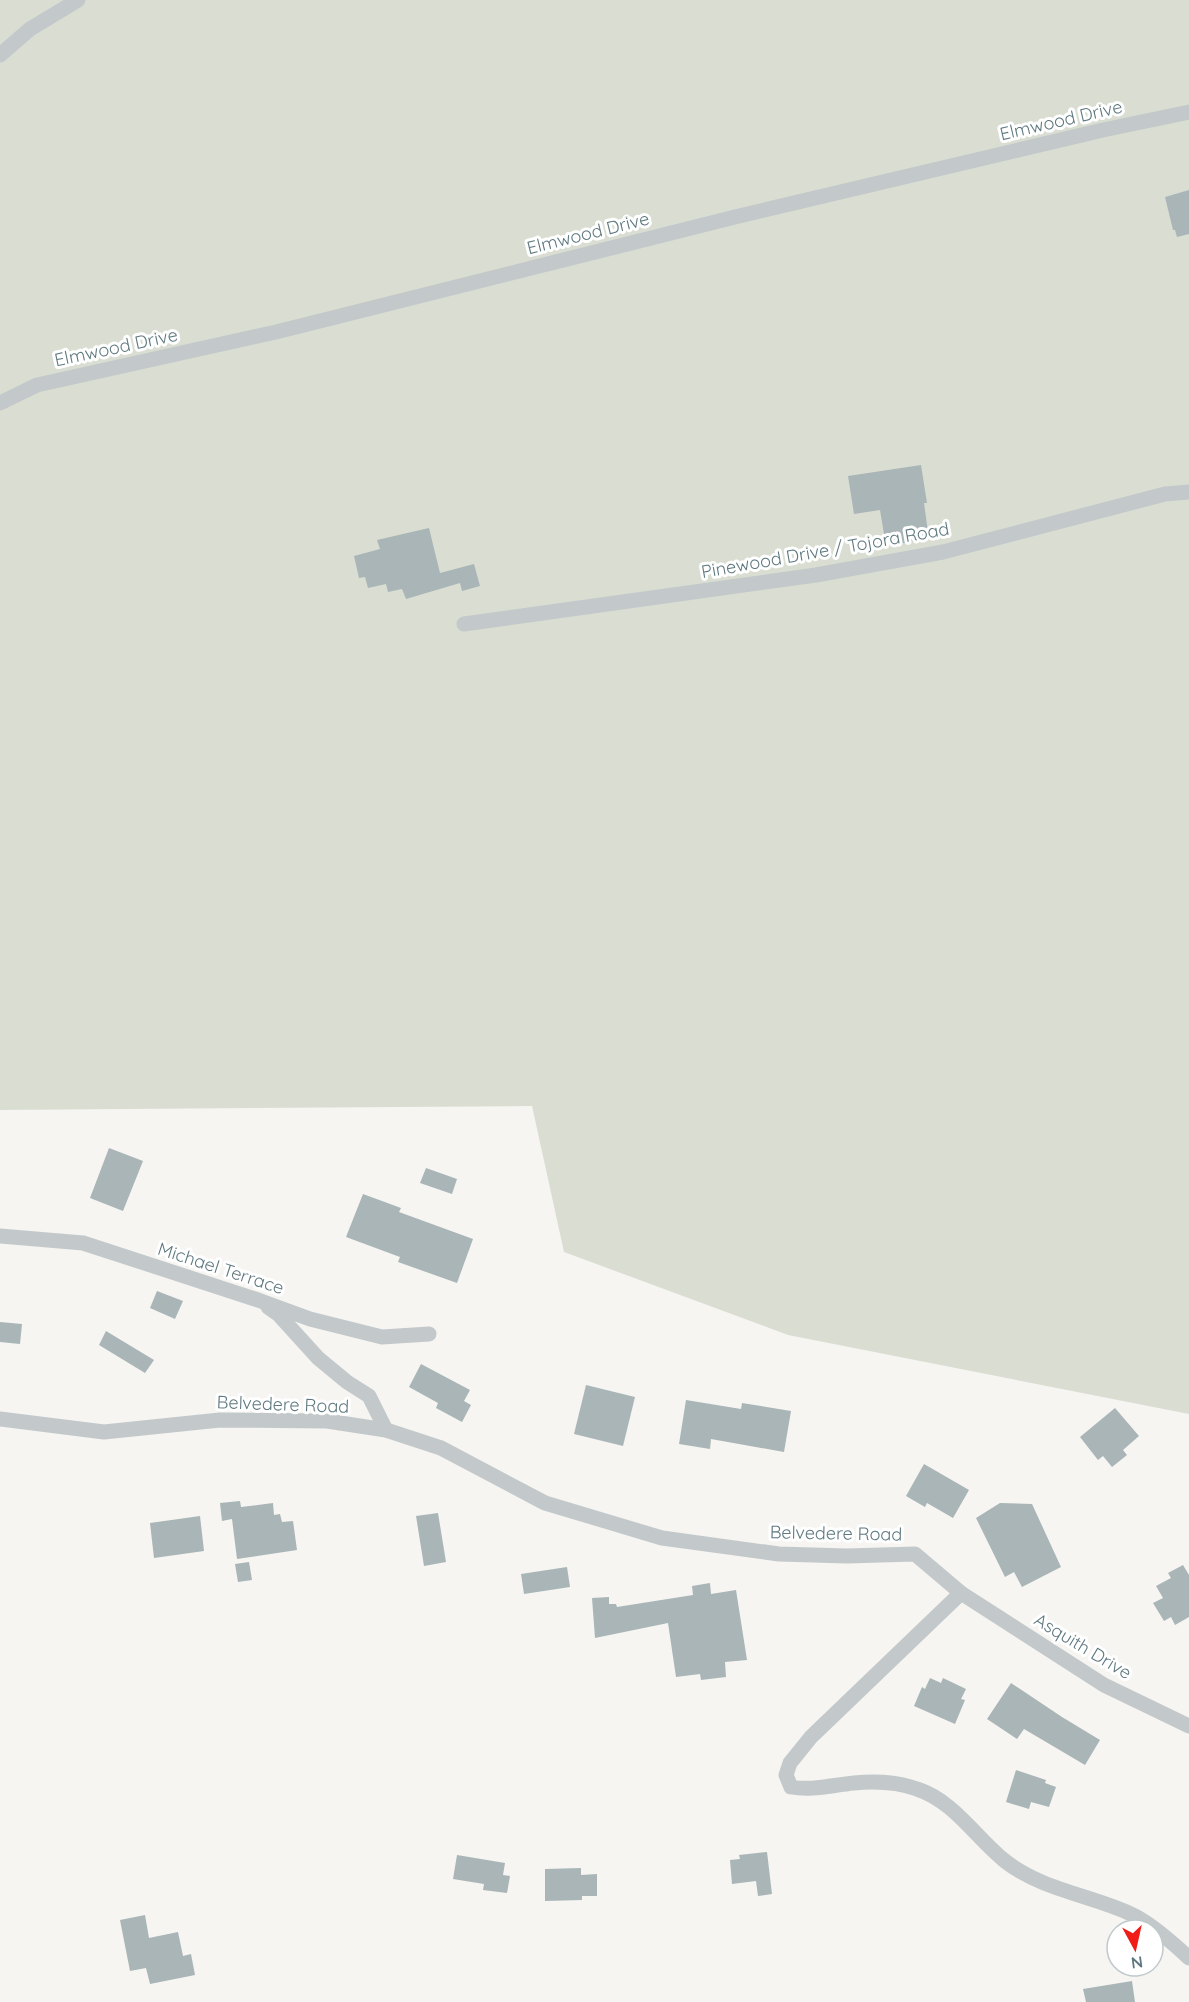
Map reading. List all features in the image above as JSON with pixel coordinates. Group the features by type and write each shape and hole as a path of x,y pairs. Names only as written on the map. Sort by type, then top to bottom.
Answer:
{"street":[{"path":"0,55 30,29 78,0"},
{"name":"Elmwood Drive","path":"0,403 37,385 276,332 739,216 1103,130 1189,112"},
{"name":"Pinewood Drive / Tojora Road","path":"464,624 816,575 943,552 1165,494 1189,492"},
{"name":"Michael Terrace","path":"0,1236 83,1243 310,1319 382,1337 429,1334"},
{"path":"258,1300 278,1314 318,1358 347,1382 369,1396 386,1430"},
{"name":"Belvedere Road","path":"0,1419 104,1432 220,1420 327,1421 386,1430 441,1448 545,1503 662,1538 779,1554 847,1556 915,1554 961,1593"},
{"path":"961,1593 811,1737 790,1763 786,1775 791,1786 806,1790 856,1783 890,1782 919,1790 944,1803 1006,1862 1043,1883 1132,1914 1189,1958"},
{"name":"Asquith Drive","path":"961,1593 1104,1685 1189,1726"}],"shaded area":[{"path":"0,0 1189,0 1189,1414 788,1335 564,1252 532,1106 0,1110"}],"building":[{"path":"1189,190 1189,234 1177,237 1173,230 1165,197"},
{"path":"921,465 927,503 924,503 929,539 886,546 880,510 854,514 848,476"},
{"path":"429,528 440,573 474,564 480,586 462,591 460,583 406,599 402,589 388,592 386,584 368,588 365,577 359,578 354,556 380,549 377,540"},
{"path":"109,1148 143,1161 123,1211 90,1198"},
{"path":"426,1168 457,1179 452,1194 420,1183"},
{"path":"363,1194 401,1208 399,1212 473,1239 457,1283 398,1262 400,1257 346,1237"},
{"path":"157,1291 183,1301 175,1319 150,1308"},
{"path":"0,1322 22,1324 20,1344 0,1342"},
{"path":"106,1331 154,1360 145,1373 99,1345"},
{"path":"421,1364 470,1390 464,1401 471,1405 462,1422 436,1408 438,1403 409,1387"},
{"path":"586,1385 635,1397 623,1446 574,1434"},
{"path":"686,1400 741,1409 742,1403 791,1411 784,1452 711,1439 710,1449 679,1444"},
{"path":"1115,1408 1139,1436 1123,1450 1127,1455 1112,1467 1103,1456 1098,1460 1080,1437"},
{"path":"924,1464 969,1490 953,1518 927,1503 925,1507 906,1496"},
{"path":"240,1501 241,1507 273,1503 274,1515 280,1514 282,1522 293,1521 297,1550 237,1559 232,1519 222,1521 220,1503"},
{"path":"1000,1503 1032,1504 1061,1567 1022,1587 1014,1572 1005,1577 976,1518"},
{"path":"438,1513 446,1562 424,1566 416,1516"},
{"path":"200,1516 204,1551 154,1558 150,1523"},
{"path":"249,1562 252,1580 238,1582 235,1564"},
{"path":"1183,1565 1189,1575 1189,1617 1175,1625 1171,1617 1164,1621 1153,1603 1163,1598 1156,1586 1171,1578 1168,1573"},
{"path":"567,1567 570,1587 524,1594 521,1574"},
{"path":"710,1583 711,1594 736,1590 747,1660 725,1662 726,1677 701,1680 700,1674 676,1677 668,1623 595,1638 592,1598 609,1597 609,1604 616,1604 617,1607 693,1595 692,1586"},
{"path":"930,1678 941,1683 943,1678 966,1689 961,1699 965,1700 955,1724 914,1706 922,1687 925,1689"},
{"path":"1011,1683 1100,1740 1085,1765 1024,1729 1017,1739 987,1719"},
{"path":"1016,1770 1046,1780 1045,1783 1056,1787 1049,1807 1031,1802 1029,1809 1006,1802"},
{"path":"767,1852 772,1894 758,1896 756,1881 732,1884 730,1860 740,1859 739,1855"},
{"path":"457,1855 505,1863 503,1875 510,1876 507,1893 483,1890 484,1884 453,1879"},
{"path":"581,1868 581,1875 597,1874 597,1896 582,1896 582,1900 545,1901 545,1869"},
{"path":"145,1915 149,1938 178,1932 183,1956 191,1954 195,1975 150,1984 146,1968 130,1971 120,1920"},
{"path":"1132,1981 1135,2002 1086,2002 1083,1989"}]}
